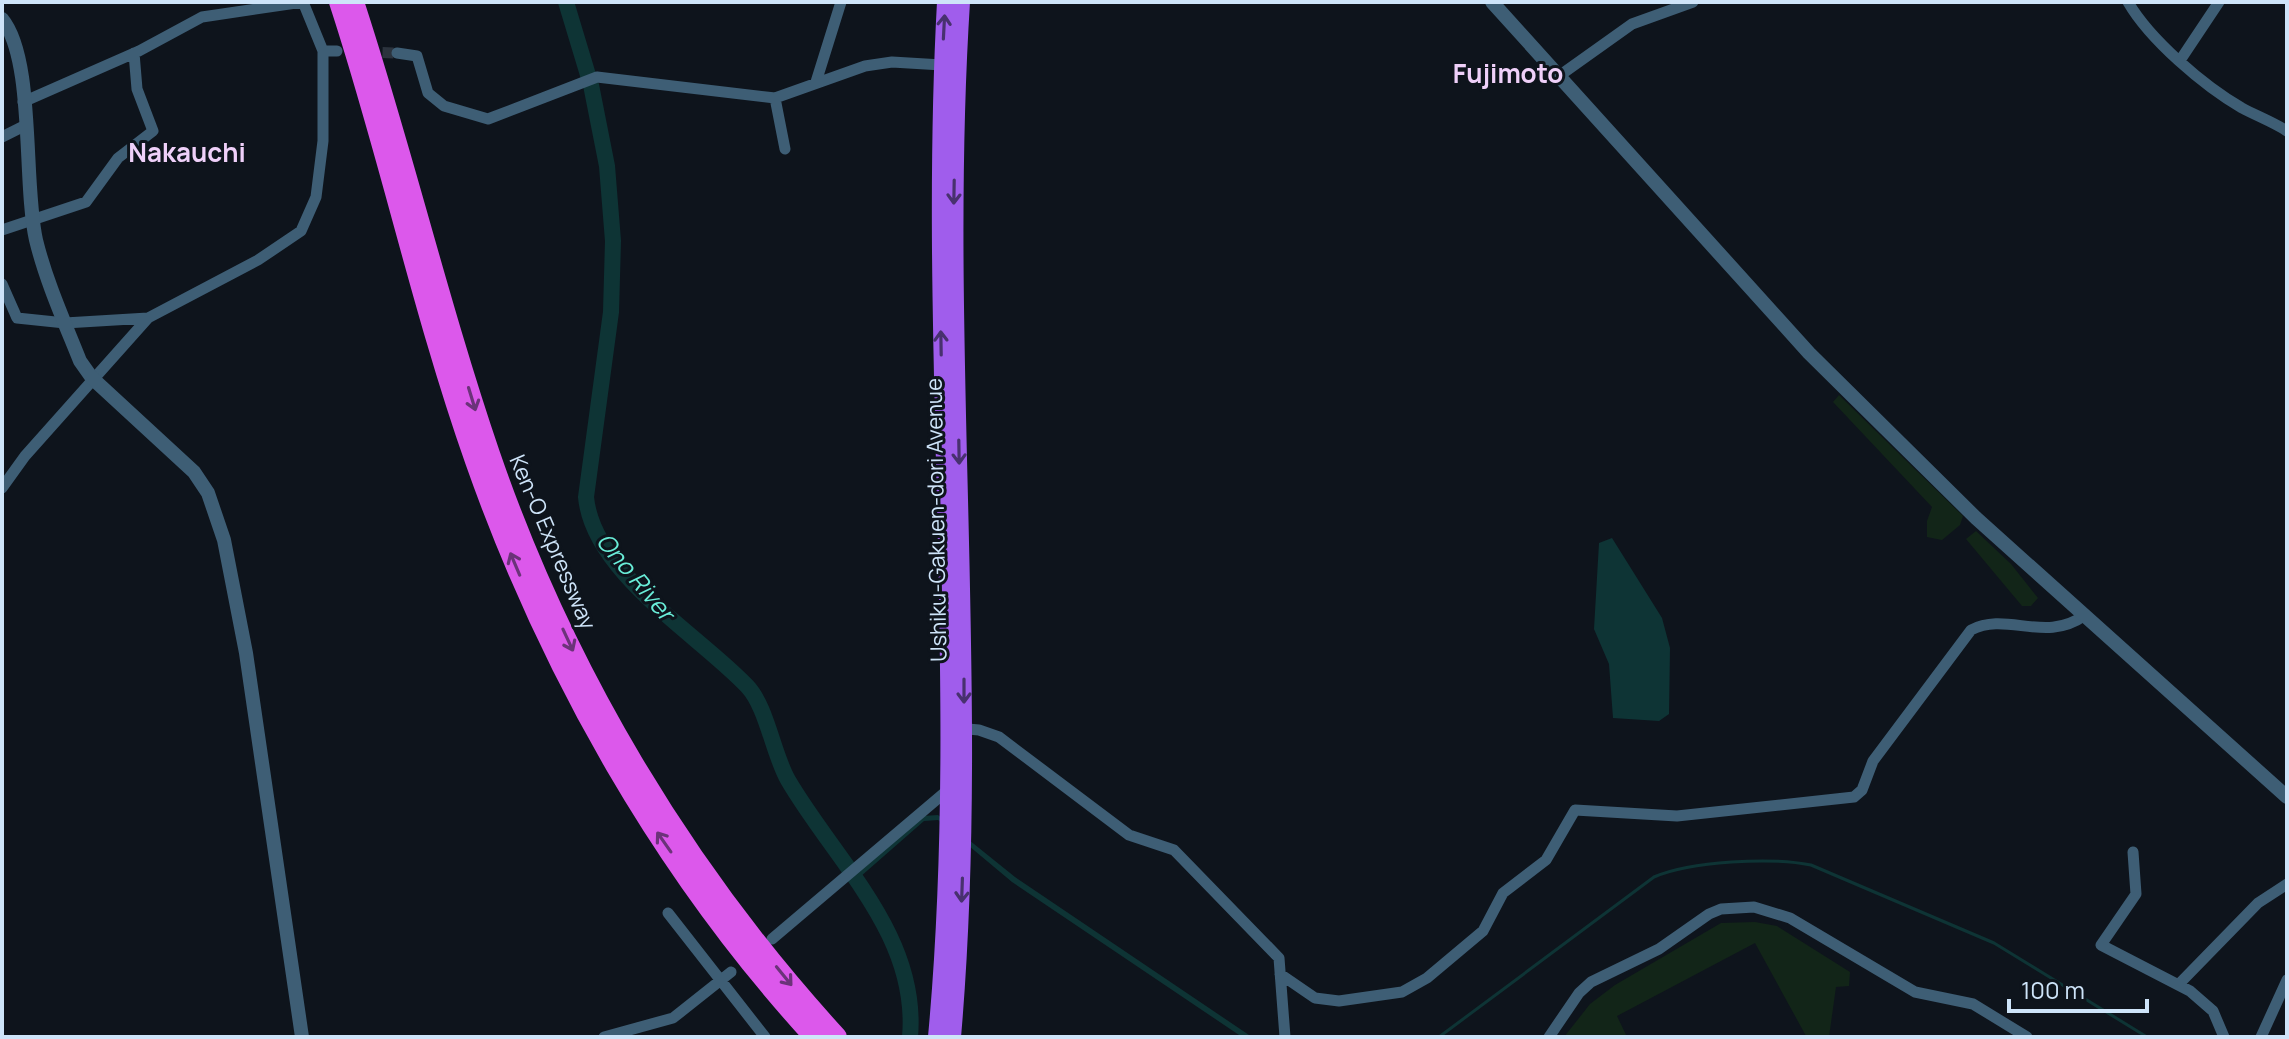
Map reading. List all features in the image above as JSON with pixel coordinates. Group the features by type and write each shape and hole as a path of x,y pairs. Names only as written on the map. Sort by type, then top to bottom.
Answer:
{"highway":[{"name":"Ken-O Expressway","path":"339,2 474,459 554,651 607,752 659,837 742,952 814,1037"},
{"name":"Ken-O Expressway","path":"354,2 490,455 571,647 615,732 673,827 757,942 837,1037"},
{"name":"Ushiku-Gakuen-dori Avenue","path":"946,2 939,214 961,898 952,1037"},
{"name":"Ushiku-Gakuen-dori Avenue","path":"937,1037 949,788 956,728 954,213 961,2"}],"street":[{"path":"2,488 92,378 148,318 258,260 301,231 316,197 323,141 323,51 303,2 202,17 134,53 23,102"},
{"path":"816,82 841,2"},
{"path":"1559,76 1632,24 1693,2"},
{"path":"2128,2 2164,47 2241,107 2287,131"},
{"path":"2181,59 2219,2"},
{"path":"1497,3 1809,353 1976,518 2287,797"},
{"path":"2,19 19,50 33,221 42,260 80,361 92,378 194,472 208,493 224,540 246,653 302,1037"},
{"path":"323,51 337,51"},
{"path":"2,229 86,202 118,158 153,131 137,89 134,53"},
{"path":"397,53 417,56 428,93 444,106 488,119 597,77 775,98 865,66 892,62 942,65"},
{"path":"775,98 785,149"},
{"path":"2,137 24,126"},
{"path":"2,284 17,318 65,323 148,318"},
{"path":"1280,974 1306,994 1324,1000 1402,992 1415,985 1483,931 1503,893 1546,860 1575,810 1677,816 1854,797 1862,790 1873,761 1971,630 1991,625 2052,629 2070,626 2085,615"},
{"path":"956,728 990,732 1129,835 1174,850 1279,958 1285,1037"},
{"path":"772,939 949,788"},
{"path":"2133,852 2136,894 2101,945 2179,984 2213,1011 2224,1037"},
{"path":"2179,984 2258,903 2287,884"},
{"path":"1549,1037 1579,993 1591,982 1659,949 1709,914 1721,909 1754,907 1790,918 1915,992 1973,1004 2027,1037"},
{"path":"668,913 765,1037"},
{"path":"604,1037 673,1018 731,972"},
{"path":"2261,1037 2287,980"}],"shaded area":[{"path":"1839,395 1963,516 1960,525 1942,540 1927,537 1927,521 1932,507 1833,402"},
{"path":"1976,531 2011,564 2038,598 2031,606 2022,606 1966,539"},
{"path":"1612,538 1662,618 1670,648 1669,714 1659,721 1613,718 1609,664 1594,629 1599,543"},
{"path":"938,815 1015,877 1252,1037 1242,1037 1012,882 938,820 924,821 860,877 856,872 922,816"},
{"path":"1755,922 1777,926 1850,972 1849,986 1836,987 1829,1037 1806,1036 1755,943 1617,1016 1627,1037 1564,1037 1590,1004 1615,985 1721,923"}],"waterway":[{"name":"Ono River","path":"566,2 591,85 607,166 613,241 611,312 586,497 593,525 607,551 627,577 727,666 754,695 788,780 888,932 901,965 909,1000 910,1037"},
{"path":"1439,1037 1654,877 1689,867 1754,861 1811,865 1994,943 2147,1037"},
{"name":"Ono River","path":"854,878 858,875"}],"tunnel":[{"path":"366,52 397,53"}],"district":[{"name":"Fujimoto","path":"1508,74"},
{"name":"Nakauchi","path":"187,153"}]}
